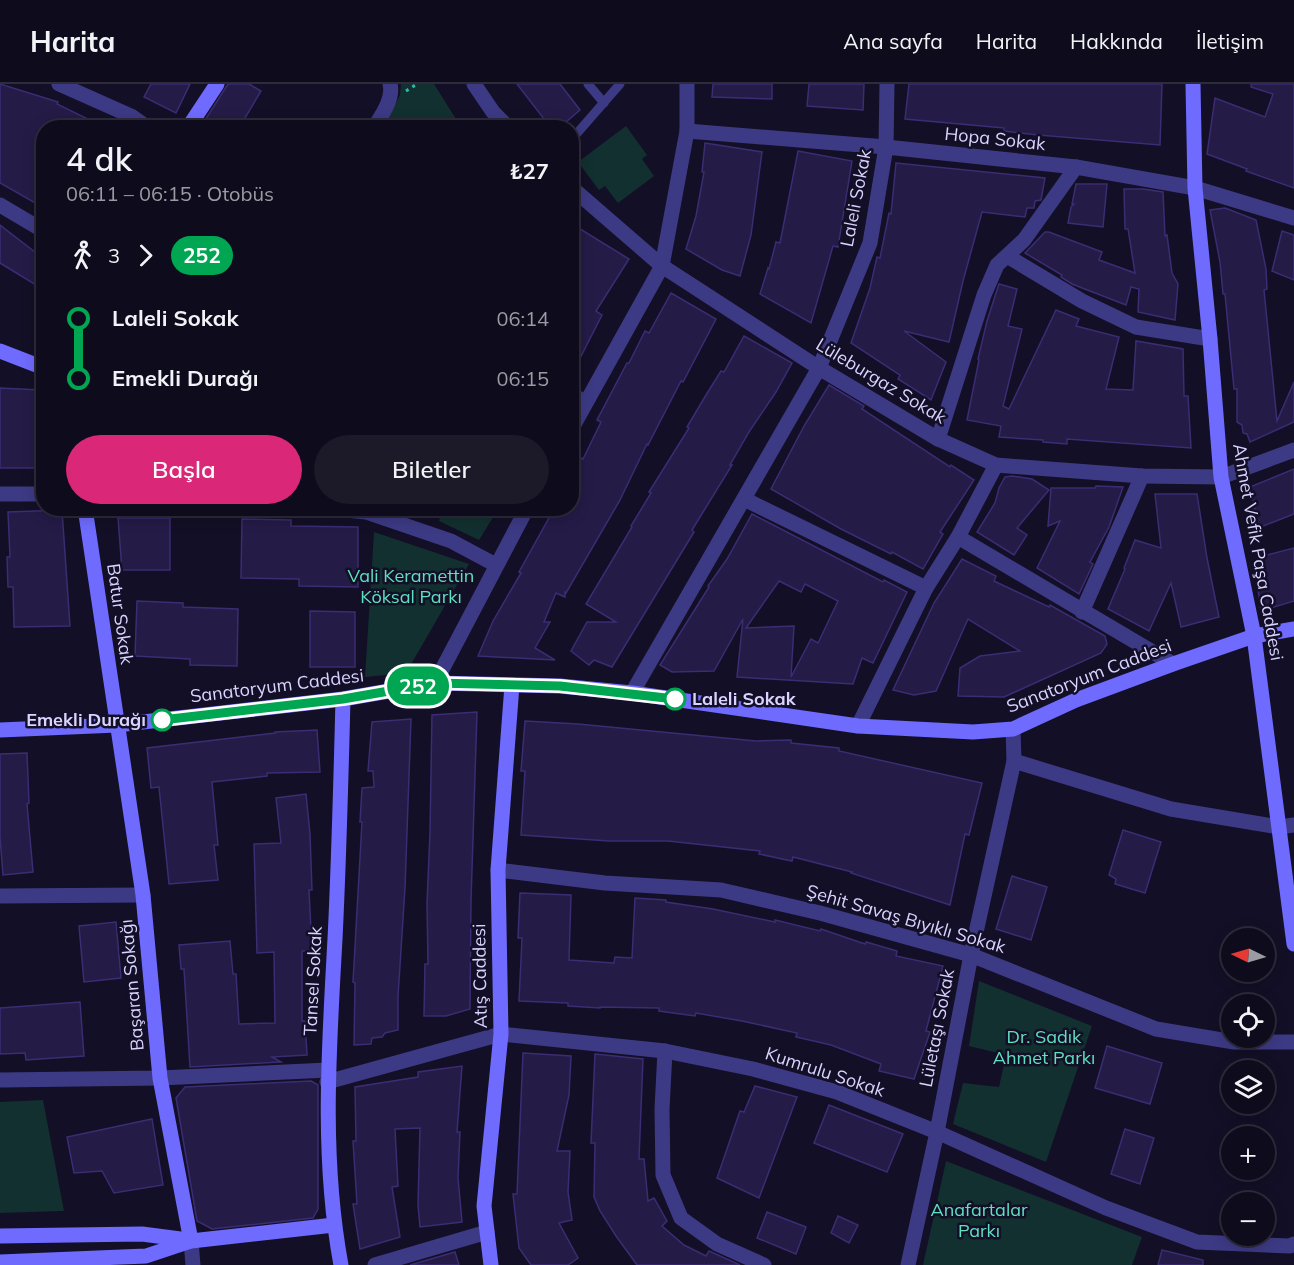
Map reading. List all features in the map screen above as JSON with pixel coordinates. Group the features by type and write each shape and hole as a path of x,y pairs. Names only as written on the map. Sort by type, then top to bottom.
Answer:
{"street":[{"path":"59,84 123,120"},
{"path":"193,120 217,84"},
{"path":"379,120 392,90 390,84"},
{"path":"474,84 502,120"},
{"path":"579,415 662,266 687,131 687,84"},
{"name":"Laleli Sokak","path":"632,693 819,368 870,243 886,147 887,84"},
{"name":"Ahmet Vefik Paşa Caddesi","path":"1194,87 1195,188 1221,477 1254,636 1286,826 1294,944"},
{"name":"Hopa Sokak","path":"687,131 886,147 1076,167 1195,188 1294,218"},
{"path":"938,439 984,295 997,265 1024,240 1076,167"},
{"name":"Lüleburgaz Sokak","path":"579,194 662,266 819,368 938,439 996,465 1142,476 1221,477"},
{"path":"0,205 36,226"},
{"path":"1007,256 1082,301 1136,327 1210,339"},
{"path":"0,351 36,365"},
{"path":"579,399 585,403"},
{"path":"1221,477 1294,450"},
{"path":"858,726 926,588 958,537 996,465"},
{"path":"1082,612 1142,476"},
{"path":"0,494 36,494"},
{"path":"744,499 926,588"},
{"name":"Batur Sokak","path":"86,516 117,725"},
{"path":"378,516 451,541 496,565"},
{"path":"435,683 523,516"},
{"path":"958,537 1173,664"},
{"name":"Sanatoryum Caddesi","path":"0,730 117,725 343,699 435,683 560,686 632,693 858,726 973,732 1013,729 1076,700 1173,664 1254,636 1294,629"},
{"name":"Atış Caddesi","path":"491,1265 484,1206 501,1034 498,870 512,684"},
{"name":"Tansel Sokak","path":"341,1265 334,1225 328,1076 339,853 343,699"},
{"name":"Başaran Sokağı","path":"117,725 143,895 160,1078 191,1241"},
{"name":"Lületaşı Sokak","path":"908,1265 937,1132 971,954 1014,761 1013,729"},
{"path":"1014,761 1171,809 1286,826"},
{"name":"Şehit Savaş Bıyıklı Sokak","path":"498,870 605,883 721,890 820,913 971,954 1156,1029 1234,1042 1294,1042"},
{"path":"0,896 143,895"},
{"name":"Kumrulu Sokak","path":"0,1080 328,1076 501,1034 665,1051 753,1069 837,1092 937,1132 1106,1208 1197,1242 1290,1246 1294,1244"},
{"path":"665,1051 662,1109 663,1175 681,1218 717,1244 764,1265"},
{"path":"0,1262 146,1256 191,1241 334,1225"},
{"path":"375,1265 487,1232"},
{"path":"0,1236 142,1234 191,1241"},
{"path":"191,1241 193,1265"}],"lane":[{"path":"588,84 604,104"},
{"path":"579,131 620,84"}],"green space":[{"path":"401,84 434,84 457,120 387,120 400,95"},
{"path":"626,126 647,155 642,159 654,176 618,203 605,186 599,190 579,161"},
{"path":"440,516 494,516 479,540 439,521"},
{"name":"Vali Keramettin Köksal Parkı","path":"374,532 469,564 406,673 365,677"},
{"name":"Dr. Sadık Ahmet Parkı","path":"979,981 1092,1026 1046,1162 953,1124 963,1083 999,1087 1006,1055 969,1046"},
{"path":"43,1100 64,1211 0,1213 0,1102"},
{"name":"Anafartalar Parkı","path":"946,1161 1142,1237 1132,1265 923,1265"}],"building":[{"path":"0,84 58,102 57,104 90,120 36,120 36,203 0,183"},
{"path":"151,84 190,84 176,113 144,97"},
{"path":"228,84 249,84 261,91 244,120 205,120"},
{"path":"517,84 560,84 580,110 568,120 545,120"},
{"path":"713,84 772,84 772,99 712,97"},
{"path":"809,84 864,84 863,110 807,106"},
{"path":"909,84 1162,84 1160,145 1038,135 1004,131 1004,128 905,119"},
{"path":"1251,84 1294,84 1294,188 1207,154 1215,98 1265,117 1273,94 1251,87"},
{"path":"705,143 762,152 751,235 740,276 722,270 686,249 696,216 704,172 702,172"},
{"path":"798,151 852,161 838,247 833,246 811,323 760,294 776,242 780,243"},
{"path":"896,163 1045,178 1041,200 1035,201 1034,208 1027,208 1025,217 982,212 949,342 904,331 946,362 931,400 898,379 900,375 851,343 870,288 877,257 880,258 889,213 891,214"},
{"path":"1076,184 1107,184 1103,227 1068,223 1071,207 1074,204 1072,204"},
{"path":"1124,189 1163,192 1165,236 1167,235 1172,273 1178,284 1175,320 1138,312 1139,289 1131,287 1126,305 1072,284 1061,277 1062,275 1025,253 1045,232 1049,232 1102,252 1099,260 1135,273 1128,229 1125,229"},
{"path":"1225,208 1256,220 1266,269 1267,289 1264,290 1277,421 1294,382 1294,422 1250,442 1247,434 1243,433 1242,425 1237,422 1237,389 1234,389 1225,294 1223,294 1220,262 1210,210"},
{"path":"0,225 36,253 36,285 0,263"},
{"path":"579,228 629,259 596,311 602,315 579,360"},
{"path":"1282,231 1294,235 1294,280 1272,271"},
{"path":"999,284 1017,289 1008,326 1022,329 1003,406 1009,409 1056,310 1079,319 1076,326 1119,337 1106,389 1133,390 1136,341 1183,349 1184,396 1188,396 1191,448 1067,439 1067,444 999,437 1001,426 967,420 978,359"},
{"path":"671,293 716,319 647,444 620,500 565,592 565,597 556,593 544,622 550,622 535,648 555,660 478,656 493,621 550,516 579,516 579,462 581,458 583,459 601,422 597,420 627,363 645,331 649,333"},
{"path":"744,336 792,363 749,432 730,465 732,465 692,530 694,532 612,667 594,660 589,665 571,651 587,622 616,622 586,604 632,527 651,493 649,492 689,428 687,427 721,371 724,372"},
{"path":"829,385 864,406 862,409 950,467 951,465 974,480 940,532 943,534 923,569 841,529 771,489 804,426"},
{"path":"0,388 36,390 36,468 0,468"},
{"path":"1294,469 1294,514 1258,528 1250,509 1255,509 1250,487"},
{"path":"1005,477 1032,479 1049,490 1017,528 1027,535 1014,555 977,532 995,503"},
{"path":"1096,486 1123,487 1109,527 1090,562 1093,564 1079,594 1037,568 1060,521 1048,526 1051,488 1095,488"},
{"path":"1155,494 1197,494 1219,617 1181,627 1171,583 1149,631 1108,609 1135,540 1161,548"},
{"path":"36,511 36,516 62,516 70,626 14,627 13,587 8,587 7,557 10,557 8,512"},
{"path":"752,514 883,582 884,580 907,592 873,663 862,658 853,684 737,677 743,619 714,671 672,672 660,665 727,559","holes":["779,581 801,592 805,584 838,601 818,643 811,639 791,677 794,626 746,628"]},
{"path":"118,518 170,518 170,570 122,570"},
{"path":"242,519 291,520 291,526 358,527 358,587 299,586 299,579 241,578"},
{"path":"1294,548 1294,601 1261,611 1255,567 1259,557"},
{"path":"962,559 996,576 994,581 1049,607 1050,605 1105,636 1107,644 1101,653 1004,697 958,696 960,668 980,656 1020,651 968,619 936,691 914,695 893,690 934,603"},
{"path":"137,601 183,603 183,607 238,609 237,666 190,665 190,659 135,656"},
{"path":"310,611 355,612 355,667 310,667"},
{"path":"477,712 470,1009 446,1016 424,1016 425,964 428,964 427,904 432,715"},
{"path":"411,719 398,1030 385,1033 382,1037 372,1038 371,1044 354,1045 355,983 353,982 362,822 360,822 362,788 374,787 373,771 368,771 372,722"},
{"path":"525,721 756,741 791,740 791,743 839,748 839,751 982,783 969,835 965,834 950,905 852,872 793,857 792,861 759,854 760,851 668,841 609,841 521,835 525,771 521,771"},
{"path":"317,730 320,772 267,773 267,776 212,782 218,845 214,845 218,880 169,884 159,787 151,788 147,748 275,732"},
{"path":"27,753 29,803 27,804 33,872 3,875 0,837 0,754"},
{"path":"306,794 312,890 309,890 312,951 302,951 302,1021 305,1021 307,1055 272,1057 281,1062 190,1067 184,969 181,969 179,945 230,941 233,974 236,974 239,1024 275,1023 274,952 257,953 254,844 281,843 276,798"},
{"path":"1123,830 1161,842 1145,893 1115,884 1116,879 1109,875"},
{"path":"1012,876 1047,887 1031,940 996,929"},
{"path":"520,893 571,895 569,960 614,963 615,957 632,958 635,898 666,900 666,902 775,922 775,920 820,931 821,929 865,944 866,942 897,951 896,956 943,966 926,1031 930,1032 914,1079 879,1071 881,1064 831,1045 796,1037 797,1033 742,1021 696,1013 695,1016 659,1011 659,1008 600,1008 568,1006 568,1003 519,1001 522,938 518,938"},
{"path":"116,922 121,978 84,982 79,926"},
{"path":"80,1002 84,1056 26,1060 25,1053 0,1054 0,1008"},
{"path":"1107,1046 1162,1063 1150,1104 1095,1088"},
{"path":"523,1053 571,1056 569,1095 557,1151 570,1151 568,1192 572,1220 559,1223 578,1258 568,1265 531,1265 519,1248 513,1194 517,1194"},
{"path":"595,1054 643,1059 639,1159 644,1159 648,1201 654,1198 667,1221 662,1226 684,1245 706,1256 709,1251 740,1265 637,1265 616,1236 594,1197 595,1143 591,1143"},
{"path":"462,1066 457,1132 460,1132 458,1178 462,1222 420,1227 418,1205 420,1128 395,1129 398,1186 392,1187 400,1237 360,1249 353,1204 357,1204 353,1141 356,1141 355,1087 418,1077 418,1072"},
{"path":"311,1081 318,1085 318,1209 313,1218 212,1229 197,1221 176,1098 185,1087"},
{"path":"755,1086 797,1097 759,1198 717,1178 740,1111 744,1112"},
{"path":"829,1105 903,1134 887,1172 814,1143"},
{"path":"152,1119 163,1185 114,1193 102,1171 74,1173 67,1137"},
{"path":"1125,1129 1154,1138 1140,1184 1111,1174"},
{"path":"767,1212 806,1227 796,1254 757,1238"},
{"path":"838,1216 858,1225 849,1243 831,1233"},
{"path":"1162,1250 1203,1260 1203,1265 1158,1265"},
{"path":"455,1252 459,1265 410,1265"}],"bus line":[{"name":"252","path":"162,720 343,699 435,683 560,686 675,699"}],"place":[{"name":"Laleli Sokak","path":"675,699"},
{"name":"Emekli Durağı","path":"162,720"}]}
